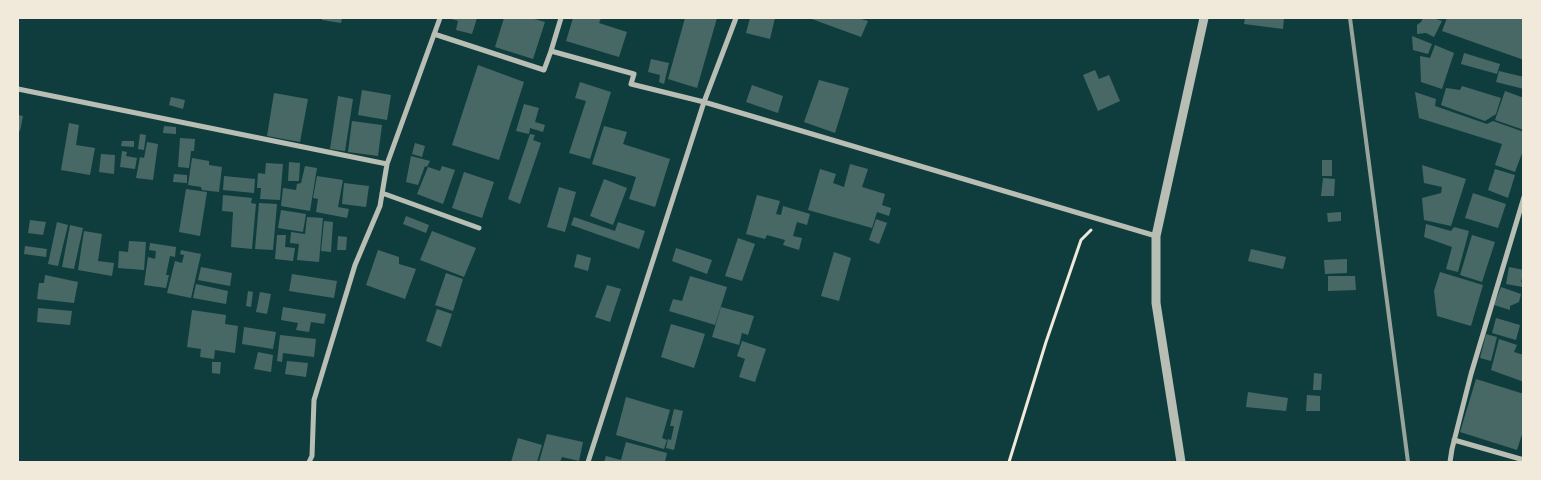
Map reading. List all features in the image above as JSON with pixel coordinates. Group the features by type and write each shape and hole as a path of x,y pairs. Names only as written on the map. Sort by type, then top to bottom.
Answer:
{"street":[{"path":"309,462 312,456 314,400 355,265 380,206 386,164 440,18"},
{"path":"434,34 544,70 561,18"},
{"path":"588,462 704,102 736,18"},
{"path":"1182,462 1156,303 1156,236 1204,18"},
{"path":"551,51 634,74 631,84 704,102 1156,236"},
{"path":"18,89 386,164"},
{"path":"382,193 479,228"},
{"path":"1450,462 1471,374 1524,197"},
{"path":"1454,440 1524,460"}],"path":[{"path":"1009,462 1046,342 1081,240 1102,219"}],"building":[{"path":"322,18 342,18 341,23 322,20"},
{"path":"448,18 477,18 472,34 456,30 458,21"},
{"path":"504,18 531,18 545,22 533,59 495,47"},
{"path":"573,18 601,18 599,23 627,32 619,57 566,41"},
{"path":"685,18 717,18 697,88 668,79"},
{"path":"750,18 775,18 770,39 746,33"},
{"path":"809,18 858,18 868,21 861,37"},
{"path":"1245,18 1284,18 1283,29 1244,24"},
{"path":"1423,18 1433,18 1442,21 1434,37 1426,33 1417,34 1417,25"},
{"path":"1447,18 1524,18 1524,60 1442,31"},
{"path":"1412,36 1432,44 1428,54 1413,50"},
{"path":"1435,45 1454,53 1442,89 1421,82 1420,56 1430,58"},
{"path":"1464,53 1500,64 1497,74 1461,64"},
{"path":"651,59 669,63 664,84 659,82 660,75 648,72"},
{"path":"478,65 524,82 499,160 452,145"},
{"path":"1095,70 1099,79 1109,75 1120,101 1098,111 1083,75"},
{"path":"1499,71 1524,77 1524,89 1496,82"},
{"path":"819,80 849,88 835,133 804,122"},
{"path":"580,82 611,92 590,159 569,153 586,101 575,98"},
{"path":"752,85 783,96 778,113 746,102"},
{"path":"1462,86 1501,98 1496,114 1485,121 1441,105 1446,88 1460,90"},
{"path":"362,90 391,95 387,120 358,115"},
{"path":"1505,91 1524,98 1524,130 1495,120"},
{"path":"1415,92 1436,99 1435,106 1487,124 1493,121 1524,132 1524,148 1515,172 1495,165 1502,144 1419,118"},
{"path":"274,93 308,99 300,142 267,136"},
{"path":"338,96 353,99 345,151 330,149"},
{"path":"171,97 185,100 183,109 169,105"},
{"path":"524,104 539,108 535,122 545,125 543,132 530,128 529,134 516,131"},
{"path":"18,115 23,116 20,131 18,130"},
{"path":"352,121 382,125 378,156 348,152"},
{"path":"69,123 79,125 76,145 95,148 90,175 61,170"},
{"path":"164,126 176,127 176,134 163,133"},
{"path":"604,126 627,132 623,144 670,159 655,207 629,199 636,177 592,164"},
{"path":"140,134 146,135 144,150 138,149"},
{"path":"530,134 535,135 533,140 541,143 520,204 508,199"},
{"path":"180,138 195,139 189,168 178,167"},
{"path":"122,141 134,141 134,147 121,146"},
{"path":"147,142 158,144 153,180 136,178 140,157 144,158"},
{"path":"415,143 425,146 422,157 412,154"},
{"path":"122,151 127,152 126,156 137,158 135,169 120,167"},
{"path":"101,154 115,155 114,174 99,172"},
{"path":"411,156 430,161 427,167 425,166 418,185 406,182"},
{"path":"192,158 209,161 209,165 222,167 219,192 202,190 201,187 188,185"},
{"path":"1322,160 1332,160 1332,176 1322,176"},
{"path":"289,162 300,163 299,181 288,181"},
{"path":"266,163 283,164 280,200 260,199 261,188 257,188 258,173 265,174"},
{"path":"850,164 868,169 862,187 885,194 882,205 891,208 889,216 877,212 872,228 808,210 820,169 836,174 833,183 844,187"},
{"path":"1422,165 1466,179 1451,226 1424,220 1422,198 1441,193 1442,187 1424,183"},
{"path":"305,166 317,168 310,211 281,206 283,188 296,190 297,184 301,183"},
{"path":"442,166 455,170 443,204 417,194 428,167 440,171"},
{"path":"1495,169 1515,175 1508,198 1488,190"},
{"path":"464,172 494,182 482,218 452,208"},
{"path":"174,174 187,175 187,183 173,182"},
{"path":"224,176 255,179 254,193 223,190"},
{"path":"317,176 343,180 338,207 349,209 347,218 316,212 318,199 313,198"},
{"path":"1323,178 1335,179 1334,196 1321,196"},
{"path":"604,179 627,188 613,225 590,216"},
{"path":"344,183 369,186 366,207 342,204"},
{"path":"559,187 576,192 565,232 547,227"},
{"path":"186,189 207,192 200,236 179,232"},
{"path":"1473,193 1506,204 1498,228 1465,218"},
{"path":"223,195 252,198 251,203 256,204 252,249 231,247 233,212 222,211"},
{"path":"757,195 780,201 776,214 781,215 783,206 810,214 807,225 797,222 793,236 802,238 799,250 783,245 785,240 767,235 765,239 746,234"},
{"path":"259,203 277,204 273,250 255,249"},
{"path":"281,210 306,214 303,232 278,228"},
{"path":"1341,212 1341,221 1328,222 1327,213"},
{"path":"406,216 429,225 426,233 403,224"},
{"path":"307,217 323,218 319,262 297,260 299,244 290,243 291,232 305,234"},
{"path":"574,217 615,231 618,222 645,231 639,249 571,225"},
{"path":"876,219 887,223 879,244 869,240"},
{"path":"30,220 46,222 43,235 28,233"},
{"path":"324,221 333,222 331,252 321,251"},
{"path":"57,222 68,225 58,266 48,264"},
{"path":"1426,224 1451,231 1454,227 1469,231 1458,272 1446,269 1452,247 1424,237"},
{"path":"70,225 83,228 74,269 62,267"},
{"path":"84,231 102,234 98,261 114,263 112,276 78,270"},
{"path":"432,231 476,248 464,277 420,260"},
{"path":"277,235 286,235 285,247 295,248 293,261 275,259"},
{"path":"1472,235 1495,242 1482,282 1460,275"},
{"path":"338,236 347,237 346,250 337,250"},
{"path":"738,238 755,244 742,281 725,276"},
{"path":"129,241 146,242 144,270 118,268 119,251 128,252"},
{"path":"150,243 176,247 175,257 170,256 166,275 169,275 166,288 144,285 148,257 155,259 156,251 149,250"},
{"path":"25,246 47,249 46,257 24,254"},
{"path":"676,248 712,260 707,274 672,261"},
{"path":"1251,249 1286,257 1283,269 1248,261"},
{"path":"181,250 201,254 191,298 167,293 175,261 182,263 184,255 180,254"},
{"path":"378,250 399,257 399,264 416,269 405,299 366,285"},
{"path":"834,252 851,258 839,301 821,296"},
{"path":"577,254 591,258 588,271 574,267"},
{"path":"1347,259 1347,273 1325,274 1324,260"},
{"path":"201,267 232,273 230,286 198,280"},
{"path":"1509,267 1524,270 1521,282 1524,283 1523,287 1506,284"},
{"path":"1440,272 1483,285 1471,326 1437,316 1434,291"},
{"path":"446,273 463,279 453,311 435,305"},
{"path":"292,274 337,281 334,298 289,291"},
{"path":"45,275 78,282 74,303 37,299 39,283 44,283"},
{"path":"690,276 727,287 715,325 669,311 673,299 682,301"},
{"path":"1328,276 1355,276 1356,290 1328,291"},
{"path":"196,284 228,291 226,304 193,298"},
{"path":"607,285 621,289 610,322 595,317"},
{"path":"1501,287 1521,294 1519,302 1510,306 1510,310 1494,305"},
{"path":"248,291 253,292 251,307 246,306"},
{"path":"260,292 271,294 267,314 256,312"},
{"path":"283,307 326,314 324,324 311,322 309,332 296,330 298,323 281,320"},
{"path":"721,307 754,316 748,335 742,333 739,345 712,337"},
{"path":"38,308 72,311 70,325 37,322"},
{"path":"437,309 452,314 441,347 426,341"},
{"path":"192,310 226,315 225,324 238,326 235,353 215,350 214,359 200,357 201,349 187,347"},
{"path":"1496,318 1520,325 1516,340 1492,333"},
{"path":"671,324 705,334 694,368 661,357"},
{"path":"244,327 276,332 273,349 242,344"},
{"path":"1486,334 1497,337 1491,361 1480,358"},
{"path":"280,335 316,339 314,357 283,353 282,362 277,361"},
{"path":"1499,339 1517,345 1514,352 1524,355 1524,382 1491,370"},
{"path":"742,341 766,349 755,382 739,377 745,359 737,356"},
{"path":"258,352 273,355 271,372 254,369"},
{"path":"287,361 308,363 306,377 285,374"},
{"path":"212,362 221,362 220,374 212,373"},
{"path":"1314,373 1322,374 1321,390 1313,390"},
{"path":"1476,379 1524,394 1524,428 1517,450 1460,432"},
{"path":"1248,392 1288,398 1286,411 1246,407"},
{"path":"1307,395 1320,396 1320,411 1306,411"},
{"path":"626,397 670,410 662,438 667,440 664,449 616,435"},
{"path":"674,409 683,411 674,450 666,448 668,439 671,440 674,426 670,426"},
{"path":"547,434 583,442 579,461 562,457 560,462 539,462"},
{"path":"518,438 542,445 537,462 511,462"},
{"path":"626,442 667,453 665,462 604,462 606,456 621,460"}],"railway":[{"path":"1350,18 1408,462"}]}
